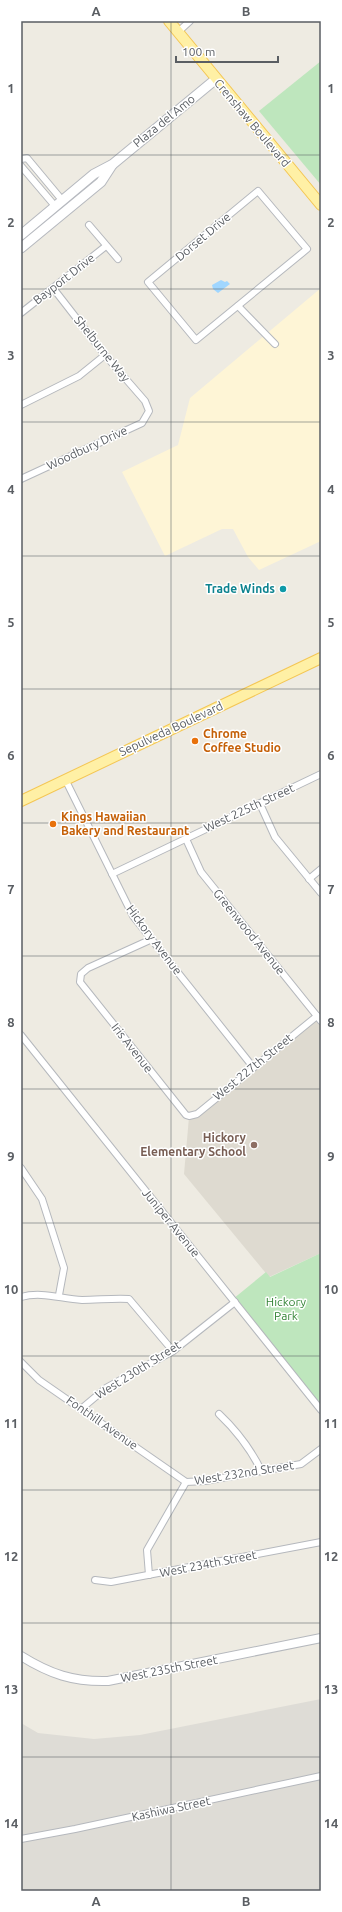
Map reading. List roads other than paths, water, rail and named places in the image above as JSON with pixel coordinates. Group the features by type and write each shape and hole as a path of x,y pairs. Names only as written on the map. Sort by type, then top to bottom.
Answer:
{"main road":[{"name":"Crenshaw Boulevard","path":"169,21 321,205"},
{"name":"Plaza del Amo","path":"21,234 94,174 113,164 216,79"},
{"name":"Plaza del Amo","path":"21,248 101,182 113,164"},
{"path":"62,200 70,208"},
{"name":"Sepulveda Boulevard","path":"21,801 321,658"}],"street":[{"path":"178,32 190,21"},
{"path":"21,159 27,158 62,200"},
{"path":"21,166 55,206"},
{"name":"Dorset Drive","path":"258,191 306,249 238,306 196,340 148,282 258,191"},
{"path":"89,225 118,259"},
{"name":"Bayport Drive","path":"21,312 106,246"},
{"name":"Shelburne Way","path":"53,288 105,355 145,401 149,412"},
{"path":"238,306 275,344"},
{"path":"21,405 79,376 105,355"},
{"name":"Woodbury Drive","path":"21,479 142,422 149,412"},
{"name":"West 225th Street","path":"112,874 321,774"},
{"name":"Hickory Avenue","path":"65,779 128,908 254,1067"},
{"path":"260,804 275,837 321,893"},
{"name":"Greenwood Avenue","path":"186,838 201,872 319,1018"},
{"path":"310,879 321,869"},
{"name":"Iris Avenue","path":"152,939 88,968 84,971 80,978 82,986 182,1112 189,1116"},
{"name":"West 227th Street","path":"189,1116 197,1114 254,1067 319,1018"},
{"name":"Juniper Avenue","path":"21,1036 321,1410"},
{"path":"21,1168 42,1199 64,1268 59,1295"},
{"path":"21,1296 33,1293 59,1295 82,1300 111,1297 129,1299 172,1351"},
{"name":"West 230th Street","path":"80,1409 106,1388 172,1351 235,1302"},
{"name":"Fonthill Avenue","path":"21,1362 39,1380 186,1482"},
{"path":"219,1414 236,1430 251,1450 261,1470"},
{"name":"West 232nd Street","path":"186,1482 205,1481 301,1464 321,1449"},
{"path":"149,1575 147,1550 186,1482"},
{"name":"West 234th Street","path":"94,1580 111,1582 321,1542"},
{"name":"West 235th Street","path":"21,1656 43,1669 60,1676 85,1680 108,1681 321,1638"},
{"name":"Kashiwa Street","path":"21,1839 81,1828 321,1776"}],"water":[{"path":"221,280 225,282 227,281 230,284 218,293 213,289 212,285"}],"place":[{"name":"Trade Winds","path":"283,589"},
{"name":"Chrome Coffee Studio","path":"195,741"},
{"name":"Kings Hawaiian Bakery and Restaurant","path":"53,824"},
{"name":"Hickory Elementary School","path":"254,1145"}],"park label":[{"name":"Hickory Park","path":"286,1309"}]}
